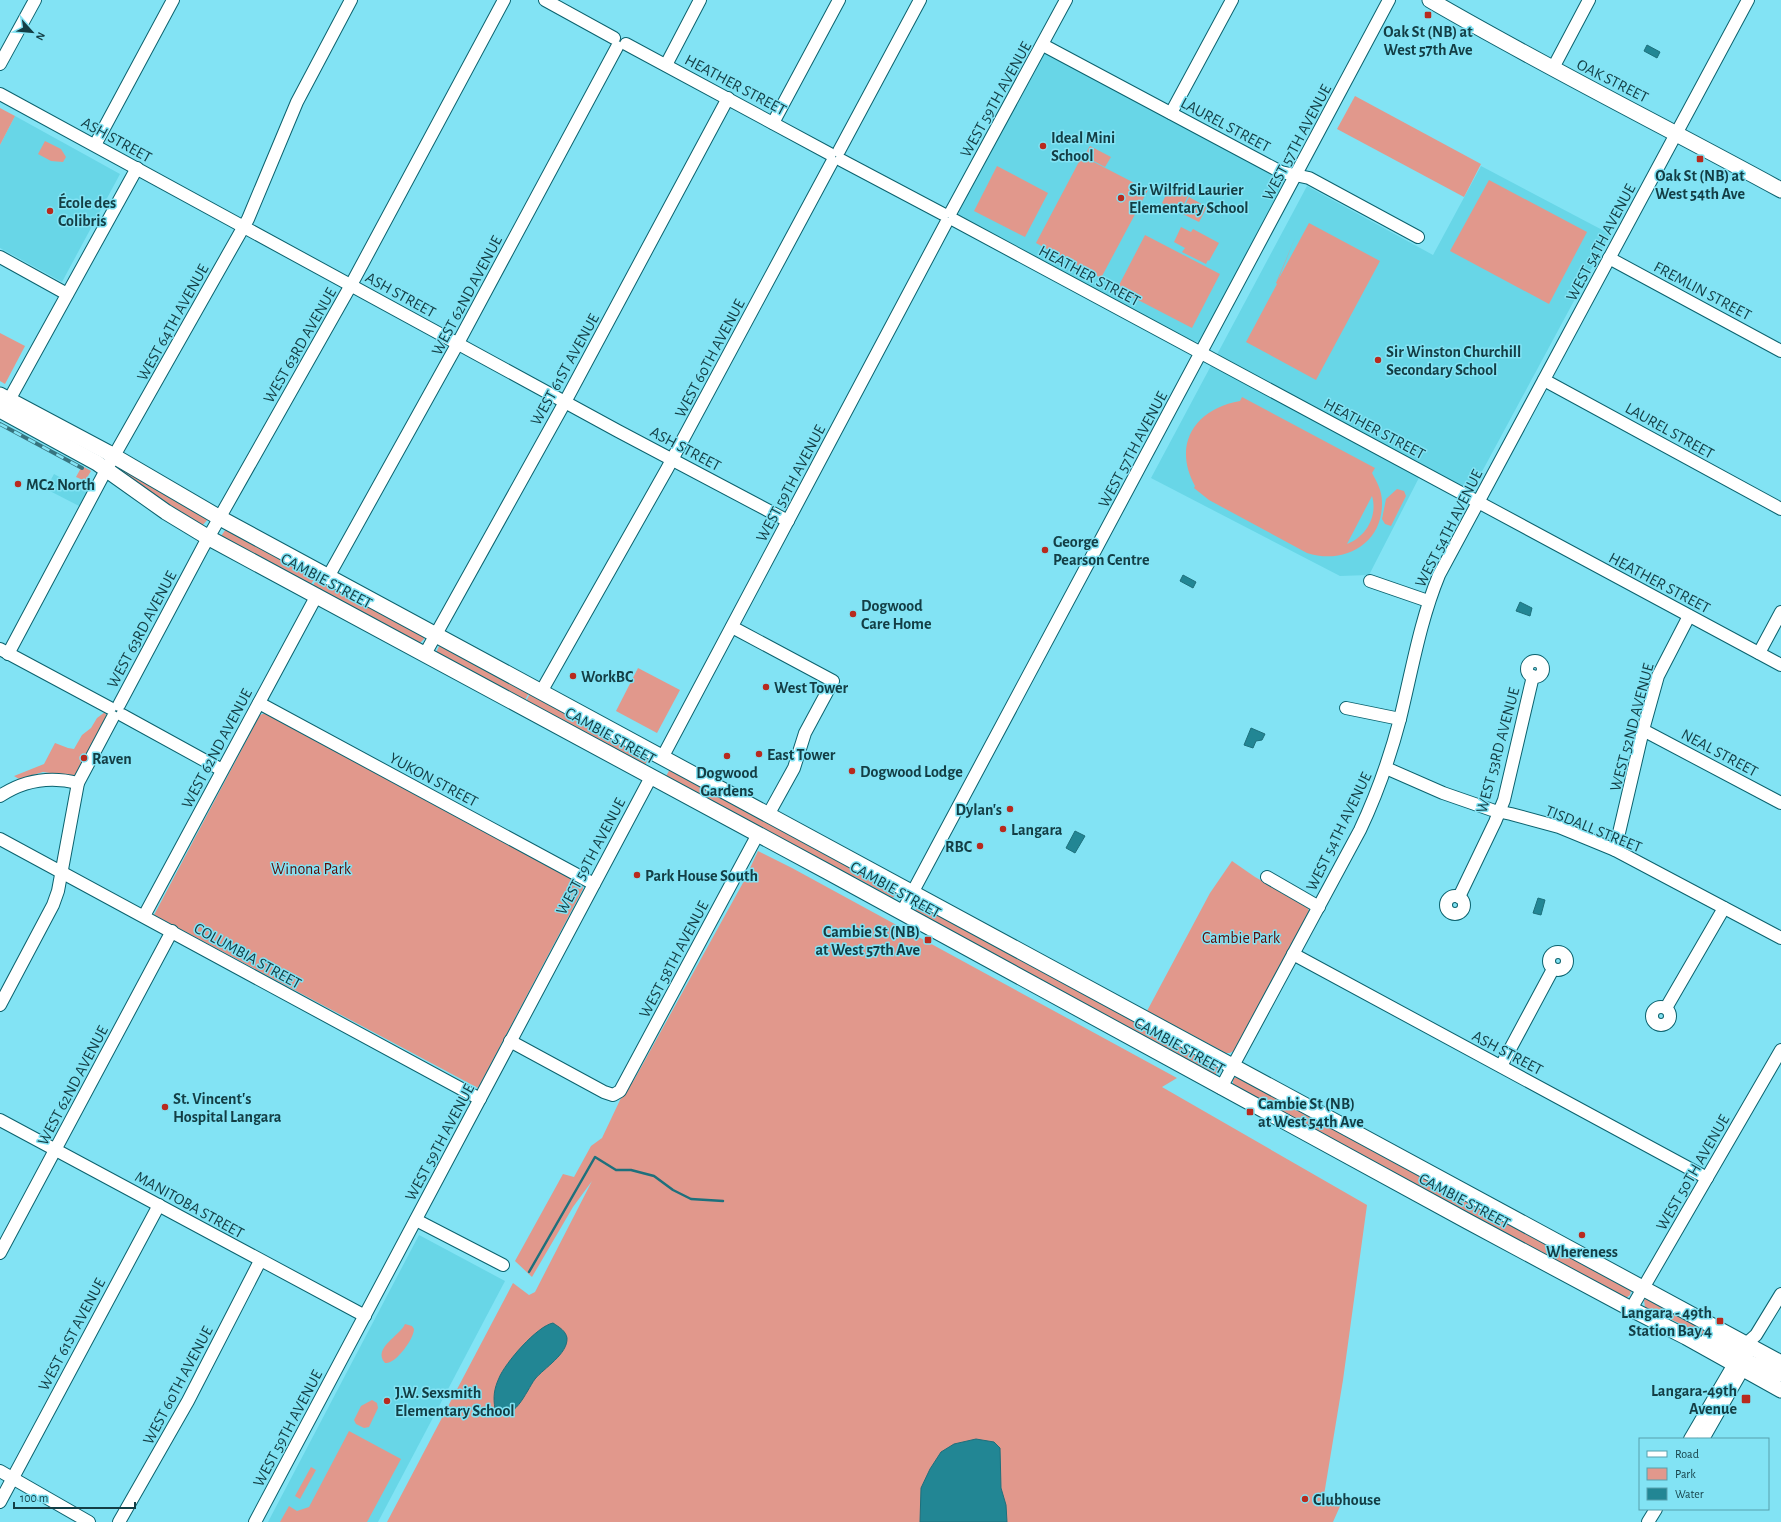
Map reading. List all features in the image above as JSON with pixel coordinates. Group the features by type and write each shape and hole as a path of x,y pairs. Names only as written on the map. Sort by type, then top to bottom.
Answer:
{"main road":[{"name":"OAK STREET","path":"1430,0 1470,24 1781,190"},
{"name":"CAMBIE STREET","path":"3,402 114,456 220,518 541,692 658,764 758,834 1221,1088 1631,1309 1686,1337 1781,1364"},
{"name":"CAMBIE STREET","path":"3,402 106,470 166,512 209,538 425,654 768,815 1643,1288 1746,1354 1781,1390"},
{"path":"1746,1354 1781,1374"}],"street":[{"path":"0,64 35,0"},
{"path":"95,145 173,0"},
{"name":"WEST 64TH AVENUE","path":"4,651 244,227 297,102 351,0"},
{"name":"WEST 63RD AVENUE","path":"0,1005 53,905 62,872 78,784 209,538 351,285 504,0"},
{"name":"HEATHER STREET","path":"545,0 561,4 619,43 666,65 728,98 835,157 1781,665"},
{"path":"666,65 700,0"},
{"path":"773,123 839,0"},
{"name":"WEST 60TH AVENUE","path":"541,692 672,460 920,0"},
{"name":"WEST 59TH AVENUE","path":"255,1522 949,217 1066,0"},
{"path":"1171,112 1232,0"},
{"name":"WEST 57TH AVENUE","path":"902,912 1390,0"},
{"path":"1553,68 1589,0"},
{"name":"WEST 54TH AVENUE","path":"1221,1088 1373,804 1386,768 1400,719 1428,601 1439,575 1748,0"},
{"name":"WEST 62ND AVENUE","path":"328,577 458,343 619,43"},
{"name":"LAUREL STREET","path":"1043,45 1283,172 1309,178 1418,237"},
{"name":"ASH STREET","path":"0,94 672,460 788,521"},
{"name":"WEST 61ST AVENUE","path":"425,654 565,402 728,98"},
{"path":"3,402 137,168"},
{"path":"0,257 66,294"},
{"name":"FREMLIN STREET","path":"1609,258 1781,351"},
{"name":"LAUREL STREET","path":"1544,380 1781,509"},
{"path":"1370,581 1428,601"},
{"name":"WEST 62ND AVENUE","path":"144,916 317,595"},
{"path":"1759,653 1781,612"},
{"name":"WEST 52ND AVENUE","path":"1615,850 1643,730 1658,676 1689,616"},
{"path":"732,627 833,681 805,733 794,768 768,815"},
{"path":"4,651 222,770"},
{"name":"WEST 53RD AVENUE","path":"1459,897 1500,812 1533,676"},
{"name":"YUKON STREET","path":"259,702 594,884"},
{"path":"1346,708 1400,719"},
{"name":"NEAL STREET","path":"1643,730 1781,803"},
{"name":"TISDALL STREET","path":"1386,768 1443,793 1500,812 1559,827 1615,850 1781,938"},
{"path":"0,796 19,785 34,781 68,781 78,784"},
{"name":"WEST 58TH AVENUE","path":"510,1041 604,1092 613,1095 623,1087 758,834"},
{"name":"COLUMBIA STREET","path":"0,839 480,1099"},
{"path":"1267,878 1319,907"},
{"path":"1666,1008 1724,908"},
{"name":"WEST 62ND AVENUE","path":"0,1253 172,931"},
{"name":"ASH STREET","path":"1294,954 1707,1178"},
{"path":"1501,1066 1553,969"},
{"name":"WEST 50TH AVENUE","path":"1631,1309 1781,1050"},
{"name":"MANITOBA STREET","path":"0,1120 56,1149 260,1261 365,1316"},
{"name":"WEST 61ST AVENUE","path":"0,1502 159,1205"},
{"path":"416,1220 503,1265"},
{"name":"WEST 60TH AVENUE","path":"119,1522 188,1401 260,1261"},
{"path":"1691,1438 1746,1354 1781,1294"},
{"path":"1704,1438 1746,1354"},
{"path":"0,1471 89,1522"},
{"path":"1648,1522 1655,1510"}],"shaded area":[{"name":"Sir Wilfrid Laurier Elementary School","path":"1046,52 1053,55 1056,59 1271,174 1274,173 1284,177 1286,181 1199,342 1193,341 970,222 966,222 959,218 958,211 961,205 1038,66 1038,62 1043,53"},
{"name":"École des Colibris","path":"15,116 120,174 62,282 0,248 0,145"},
{"name":"Sir Winston Churchill Secondary School","path":"1481,166 1610,234 1471,492 1425,466 1369,575 1340,576 1151,478 1307,186 1433,255"},
{"path":"54,474 89,493 81,507 46,489"},
{"name":"J.W. Sexsmith Elementary School","path":"419,1235 505,1281 378,1522 268,1522"}],"green space":[{"path":"1355,96 1481,164 1464,197 1337,129"},
{"path":"0,108 15,116 0,145"},
{"path":"45,141 61,149 66,157 63,162 51,161 38,154"},
{"path":"1090,146 1111,157 1105,167 1084,156"},
{"path":"1082,156 1148,190 1101,278 1036,243"},
{"path":"997,166 1048,193 1025,237 974,211"},
{"path":"1489,180 1587,232 1549,304 1450,251"},
{"path":"1170,187 1188,196 1180,212 1162,203"},
{"path":"1189,197 1207,207 1199,222 1181,213"},
{"path":"1309,223 1380,261 1316,380 1246,342 1277,284 1276,283 1295,238 1278,280"},
{"path":"1181,227 1191,232 1193,229 1219,243 1206,264 1182,252 1185,248 1174,242"},
{"path":"1145,235 1220,274 1192,328 1117,289"},
{"path":"0,333 25,346 5,384 0,381"},
{"path":"1242,397 1375,468 1372,473 1382,498 1381,517 1376,529 1368,540 1359,548 1334,556 1321,556 1307,553 1209,500 1194,488 1195,486 1188,471 1186,456 1187,443 1192,431 1200,420 1211,412 1224,405 1240,401","holes":["1372,496 1372,518 1369,525 1360,536 1347,544"]},
{"path":"82,466 91,471 85,481 76,477"},
{"path":"121,466 208,519 202,526 198,525 118,472"},
{"path":"1397,489 1404,491 1406,496 1391,526 1385,524 1382,519 1386,499"},
{"path":"226,529 316,576 310,586 221,536"},
{"path":"318,577 424,636 424,639 419,644 312,587"},
{"path":"440,644 530,691 524,702 436,653"},
{"path":"638,668 680,690 657,733 616,711"},
{"path":"531,692 649,757 644,767 525,703"},
{"path":"105,712 107,718 77,775 71,776 43,772 19,779 14,776 44,764 55,743 74,749 82,735 91,728 97,718"},
{"name":"Winona Park","path":"265,713 582,883 583,889 478,1088 154,915 260,715"},
{"path":"670,769 898,891 897,895 895,894 893,898 857,878 837,870 665,778"},
{"path":"758,851 792,868 1177,1078 1162,1087 1367,1205 1343,1380 1324,1495 1341,1504 1333,1522 387,1522 513,1283 529,1295 535,1292 592,1181 573,1207 532,1277 515,1261 563,1174 574,1177 591,1146 602,1138 620,1100 634,1080 744,881"},
{"name":"Cambie Park","path":"1232,861 1255,877 1307,906 1309,911 1235,1050 1230,1053 1226,1053 1147,1011 1210,893"},
{"path":"920,903 1221,1067 1221,1072 1214,1075 915,911"},
{"path":"1238,1076 1631,1290 1630,1295 1626,1298 1622,1297 1233,1085 1233,1079"},
{"path":"1646,1299 1726,1340 1727,1346 1645,1307 1644,1300"},
{"path":"405,1324 412,1326 414,1329 411,1339 399,1356 389,1363 385,1363 382,1358 384,1347"},
{"path":"372,1400 377,1403 378,1408 369,1427 364,1428 356,1424 354,1420 361,1406"},
{"path":"349,1431 401,1459 367,1522 280,1522 289,1506 297,1511 309,1507"},
{"path":"311,1467 316,1470 300,1499 295,1496"}],"water":[{"path":"1647,45 1660,52 1657,58 1644,51"},
{"path":"1183,575 1196,582 1193,588 1180,581"},
{"path":"1520,602 1532,608 1530,616 1516,611"},
{"path":"1251,728 1265,734 1262,740 1256,741 1253,748 1244,745"},
{"path":"1075,831 1085,836 1075,853 1066,848"},
{"path":"1538,898 1545,900 1541,915 1533,913"},
{"path":"553,1323 565,1333 567,1338 564,1350 535,1379 514,1410 508,1413 502,1413 495,1409 494,1393 502,1371 530,1338 546,1326"},
{"path":"976,1439 994,1442 1000,1448 1001,1488 1006,1505 1007,1522 920,1522 921,1488 930,1469 941,1452 954,1444"}],"waterway":[{"path":"529,1272 595,1157 616,1170 631,1170 654,1176 673,1190 691,1199 723,1201"}],"railway":[{"path":"0,424 82,468"}],"place":[{"name":"Oak St (NB) at West 57th Ave","path":"1428,15"},
{"name":"Ideal Mini School","path":"1043,146"},
{"name":"Oak St (NB) at West 54th Ave","path":"1700,159"},
{"name":"Sir Wilfrid Laurier Elementary School","path":"1121,198"},
{"name":"École des Colibris","path":"50,211"},
{"name":"Sir Winston Churchill Secondary School","path":"1378,360"},
{"name":"MC2 North","path":"18,484"},
{"name":"George Pearson Centre","path":"1045,550"},
{"name":"Dogwood Care Home","path":"853,614"},
{"name":"WorkBC","path":"573,676"},
{"name":"West Tower","path":"766,687"},
{"name":"East Tower","path":"759,754"},
{"name":"Dogwood Gardens","path":"727,756"},
{"name":"Raven","path":"84,758"},
{"name":"Dogwood Lodge","path":"852,771"},
{"name":"Dylan's","path":"1010,809"},
{"name":"Langara","path":"1003,829"},
{"name":"RBC","path":"980,846"},
{"name":"Park House South","path":"637,875"},
{"name":"Cambie St (NB) at West 57th Ave","path":"928,940"},
{"name":"St. Vincent's Hospital Langara","path":"165,1107"},
{"name":"Cambie St (NB) at West 54th Ave","path":"1250,1112"},
{"name":"Whereness","path":"1582,1235"},
{"name":"Langara - 49th Station Bay 4","path":"1720,1321"},
{"name":"Langara-49th Avenue","path":"1746,1399"},
{"name":"J.W. Sexsmith Elementary School","path":"387,1401"},
{"name":"Clubhouse","path":"1305,1499"}]}
